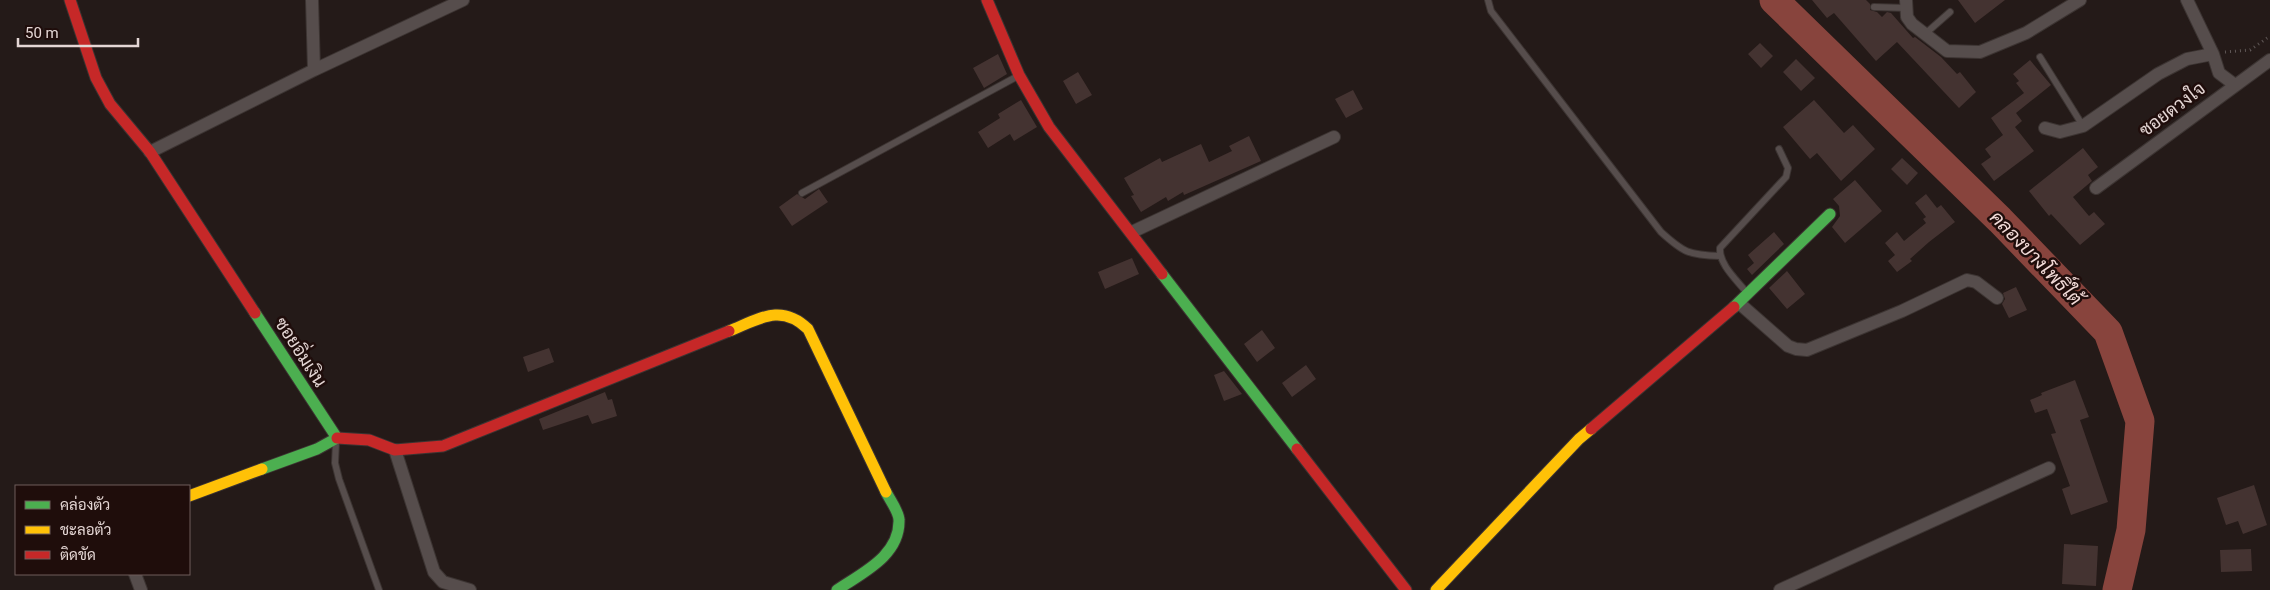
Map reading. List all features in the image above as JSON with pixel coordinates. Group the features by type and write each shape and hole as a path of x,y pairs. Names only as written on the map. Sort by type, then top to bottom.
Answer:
{"street":[{"name":"ซอยอิ่มเงิน","path":"70,0 96,78 110,104 150,152 336,438"},
{"path":"312,0 314,70"},
{"path":"150,152 314,70 462,0"},
{"path":"986,0 1019,75 1049,127 1132,232 1406,590"},
{"path":"1906,4 1907,17 1912,24 1947,51 1980,52 2026,33 2080,0"},
{"path":"2186,0 2213,54 2219,73 2234,85"},
{"path":"2045,128 2060,132 2083,126 2158,74 2187,59 2213,54"},
{"name":"ซอยดวงใจ","path":"2096,188 2270,60"},
{"path":"1132,232 1334,137"},
{"path":"1436,590 1579,439 1739,303 1747,293 1830,214"},
{"path":"1739,303 1788,346 1807,350 1902,311 1966,280 1976,282 1997,298"},
{"path":"190,496 317,449 336,438 369,440 396,450 443,446 766,316 783,313 797,317 808,329 899,519 896,538 883,559 838,590"},
{"path":"396,450 434,572 444,582 470,590"},
{"path":"1780,590 2048,468"},
{"path":"135,575 140,590"}],"lane":[{"path":"1488,0 1491,11 1661,232 1679,248 1694,256 1720,256"},
{"path":"1874,7 1906,4"},
{"path":"1925,34 1950,12"},
{"path":"2040,57 2083,126"},
{"path":"802,194 1019,75"},
{"path":"1747,293 1720,256 1720,248 1728,237 1786,176 1788,168 1779,149"},
{"path":"336,438 335,463 380,590"}],"path":[{"path":"2213,54 2250,50 2270,36"}],"building":[{"path":"1812,0 1866,0 1870,4 1870,10 1877,12 1882,17 1887,12 1891,13 1913,38 1915,37 1941,57 1957,74 1960,72 1976,92 1959,108 1897,42 1876,61 1834,13 1827,18"},
{"path":"1958,0 2005,0 1975,23"},
{"path":"1760,43 1773,56 1761,68 1748,54"},
{"path":"998,54 1007,74 984,88 973,68"},
{"path":"1796,59 1815,78 1801,91 1783,72"},
{"path":"2030,60 2051,85 2016,113 2022,121 2015,127 2034,151 1994,181 1981,164 1991,157 1985,149 2003,135 1991,118 2024,93 2016,83 2019,81 2013,74"},
{"path":"1078,72 1092,95 1076,104 1063,81"},
{"path":"1353,90 1363,109 1346,118 1335,99"},
{"path":"1021,100 1037,127 1014,141 1010,134 988,148 978,132 1000,118 998,114"},
{"path":"1814,100 1844,133 1853,125 1875,149 1841,181 1817,153 1810,159 1783,127"},
{"path":"1249,136 1261,161 1184,195 1183,192 1168,201 1166,197 1141,212 1131,196 1134,195 1124,178 1160,158 1162,162 1201,144 1209,162 1232,151 1229,146"},
{"path":"2083,148 2098,167 2088,175 2092,181 2073,197 2089,216 2094,212 2105,224 2080,245 2051,214 2049,216 2029,191"},
{"path":"1902,158 1918,173 1907,185 1891,169"},
{"path":"1855,180 1882,211 1845,243 1832,227 1840,216 1839,206 1833,199"},
{"path":"819,189 828,202 792,226 779,207 797,194 805,199"},
{"path":"1926,194 1937,208 1941,205 1955,222 1929,242 1910,259 1912,261 1897,272 1888,261 1895,255 1885,243 1897,232 1904,241 1926,223 1923,219 1926,217 1915,203"},
{"path":"1774,232 1784,244 1752,275 1747,269 1754,263 1748,255"},
{"path":"1132,258 1139,274 1105,289 1098,272"},
{"path":"1787,271 1805,294 1787,309 1769,288"},
{"path":"2016,287 2027,310 2009,318 2002,304 2005,299 2003,293"},
{"path":"1262,330 1275,348 1257,362 1244,344"},
{"path":"549,348 554,362 528,372 523,357"},
{"path":"1306,365 1316,379 1292,397 1282,383"},
{"path":"1224,371 1242,394 1224,401 1214,375"},
{"path":"2075,380 2089,417 2080,420 2108,502 2071,515 2062,489 2070,486 2051,434 2056,433 2047,409 2035,413 2030,400 2042,395 2041,393"},
{"path":"605,392 608,400 612,399 617,416 592,424 588,415 543,430 539,419"},
{"path":"2254,485 2267,525 2243,534 2238,521 2226,525 2217,498"},
{"path":"2064,544 2098,546 2096,586 2062,584"},
{"path":"2251,549 2252,571 2221,572 2220,550"}],"waterway":[{"name":"คลองบางโพธิ์ใต้","path":"1774,0 2000,220 2108,332 2140,421 2131,530 2117,590"}],"traffic: fast":[{"path":"1734,307 1830,214"},
{"path":"1162,274 1297,449"},
{"path":"255,313 337,438 317,449 262,469"},
{"path":"837,590 878,562 893,544 898,533 899,517 886,492"}],"traffic: slow":[{"path":"729,331 760,318 779,315 798,321 808,329 886,492"},
{"path":"1436,590 1579,439 1591,429"},
{"path":"190,496 262,469"}],"traffic: jam":[{"path":"70,0 96,78 110,104 150,152 255,313"},
{"path":"987,0 1019,75 1049,127 1162,274"},
{"path":"1591,429 1734,307"},
{"path":"337,438 369,440 395,450 443,446 729,331"},
{"path":"1297,449 1406,590"}]}
